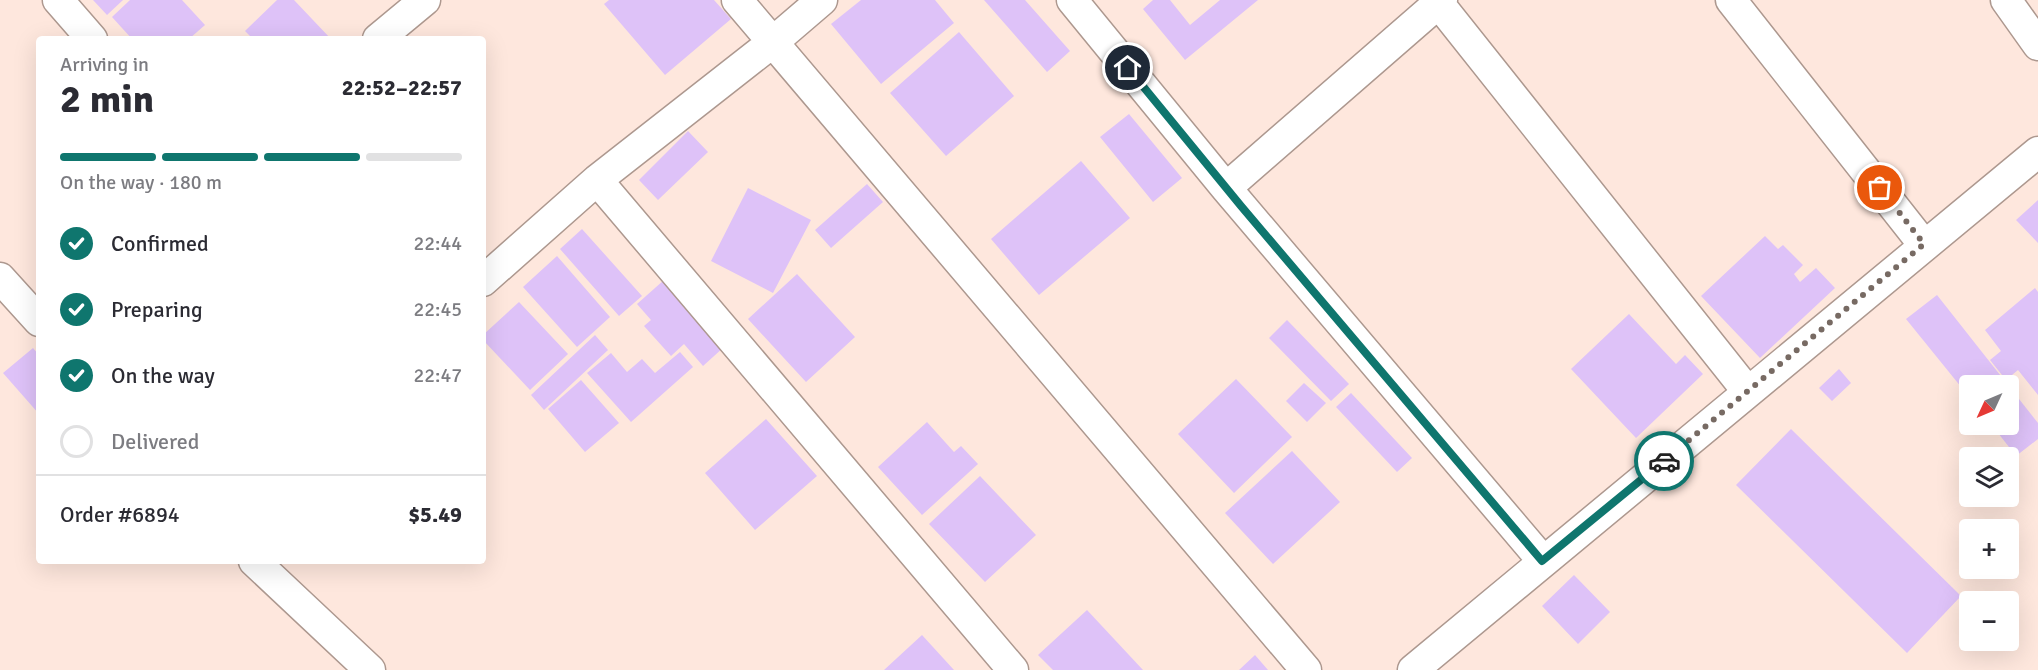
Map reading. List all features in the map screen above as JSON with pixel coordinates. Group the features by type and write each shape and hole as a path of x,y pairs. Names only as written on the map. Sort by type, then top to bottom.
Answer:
{"street":[{"path":"58,0 89,36"},
{"path":"382,36 425,0"},
{"path":"737,0 1306,670"},
{"path":"486,278 597,180 773,42 822,0"},
{"path":"1072,0 1226,188 1542,561"},
{"path":"1731,0 1924,244"},
{"path":"2006,0 2038,45"},
{"path":"1226,188 1439,1 1748,392"},
{"path":"1413,670 1924,244 2038,152"},
{"path":"597,180 1013,670"},
{"path":"0,278 36,318"},
{"path":"257,564 370,670"}],"building":[{"path":"93,0 123,0 107,15"},
{"path":"130,0 182,0 205,25 192,36 129,36 112,17"},
{"path":"277,0 294,0 328,36 250,36 245,31"},
{"path":"609,0 714,0 731,19 665,75 604,4"},
{"path":"861,0 935,0 954,23 881,84 831,24"},
{"path":"984,0 1025,0 1070,51 1047,72"},
{"path":"1153,0 1170,0 1190,25 1220,0 1258,0 1185,60 1143,9"},
{"path":"959,32 1014,96 946,156 890,93"},
{"path":"1129,114 1182,178 1153,202 1100,137"},
{"path":"688,131 708,152 658,200 639,180"},
{"path":"1081,161 1130,218 1039,295 991,239"},
{"path":"867,184 883,202 831,248 815,230"},
{"path":"748,188 811,220 773,293 711,261"},
{"path":"2038,200 2038,243 2016,220"},
{"path":"582,229 642,296 619,316 560,249"},
{"path":"1765,236 1778,249 1783,245 1803,265 1794,274 1800,282 1816,268 1835,288 1760,358 1701,296"},
{"path":"557,256 610,317 577,347 523,287"},
{"path":"797,274 855,337 806,382 748,319"},
{"path":"664,280 724,347 703,366 684,344 671,356 644,326 651,320 637,304"},
{"path":"2035,288 2038,292 2038,395 2018,370 2012,375 2002,375 1990,360 2001,351 1985,330"},
{"path":"1937,295 2000,375 1959,375 1959,384 1906,319"},
{"path":"519,302 568,354 530,390 486,343 486,332"},
{"path":"1629,314 1676,364 1685,355 1703,374 1636,438 1571,369"},
{"path":"1287,320 1349,384 1331,401 1269,338"},
{"path":"595,335 608,350 544,410 531,395"},
{"path":"33,348 36,352 36,411 3,373"},
{"path":"680,352 693,367 631,422 587,373 611,353 627,372 642,359 655,373"},
{"path":"1839,369 1851,383 1832,401 1819,388"},
{"path":"1236,379 1292,437 1234,493 1178,434"},
{"path":"581,380 619,423 585,452 548,409"},
{"path":"1304,383 1326,403 1307,422 1286,401"},
{"path":"1351,393 1412,458 1397,472 1336,407"},
{"path":"2019,399 2038,423 2038,439 2019,454 2019,447 2009,447 2000,435 2019,435"},
{"path":"766,419 817,476 755,530 705,473"},
{"path":"927,422 954,452 961,446 978,464 922,515 878,467"},
{"path":"1791,429 1959,594 1959,598 1907,653 1736,485"},
{"path":"1292,451 1340,502 1273,564 1225,513"},
{"path":"980,476 1036,535 985,582 929,524"},
{"path":"1574,575 1610,612 1578,644 1542,606"},
{"path":"1087,610 1143,670 1053,670 1038,655"},
{"path":"922,635 954,670 884,670"},
{"path":"1255,655 1268,670 1239,670"}],"way so far":[{"path":"1664,461 1924,244 1880,188"}],"route":[{"path":"1128,68 1241,206 1542,561 1664,461"}]}
